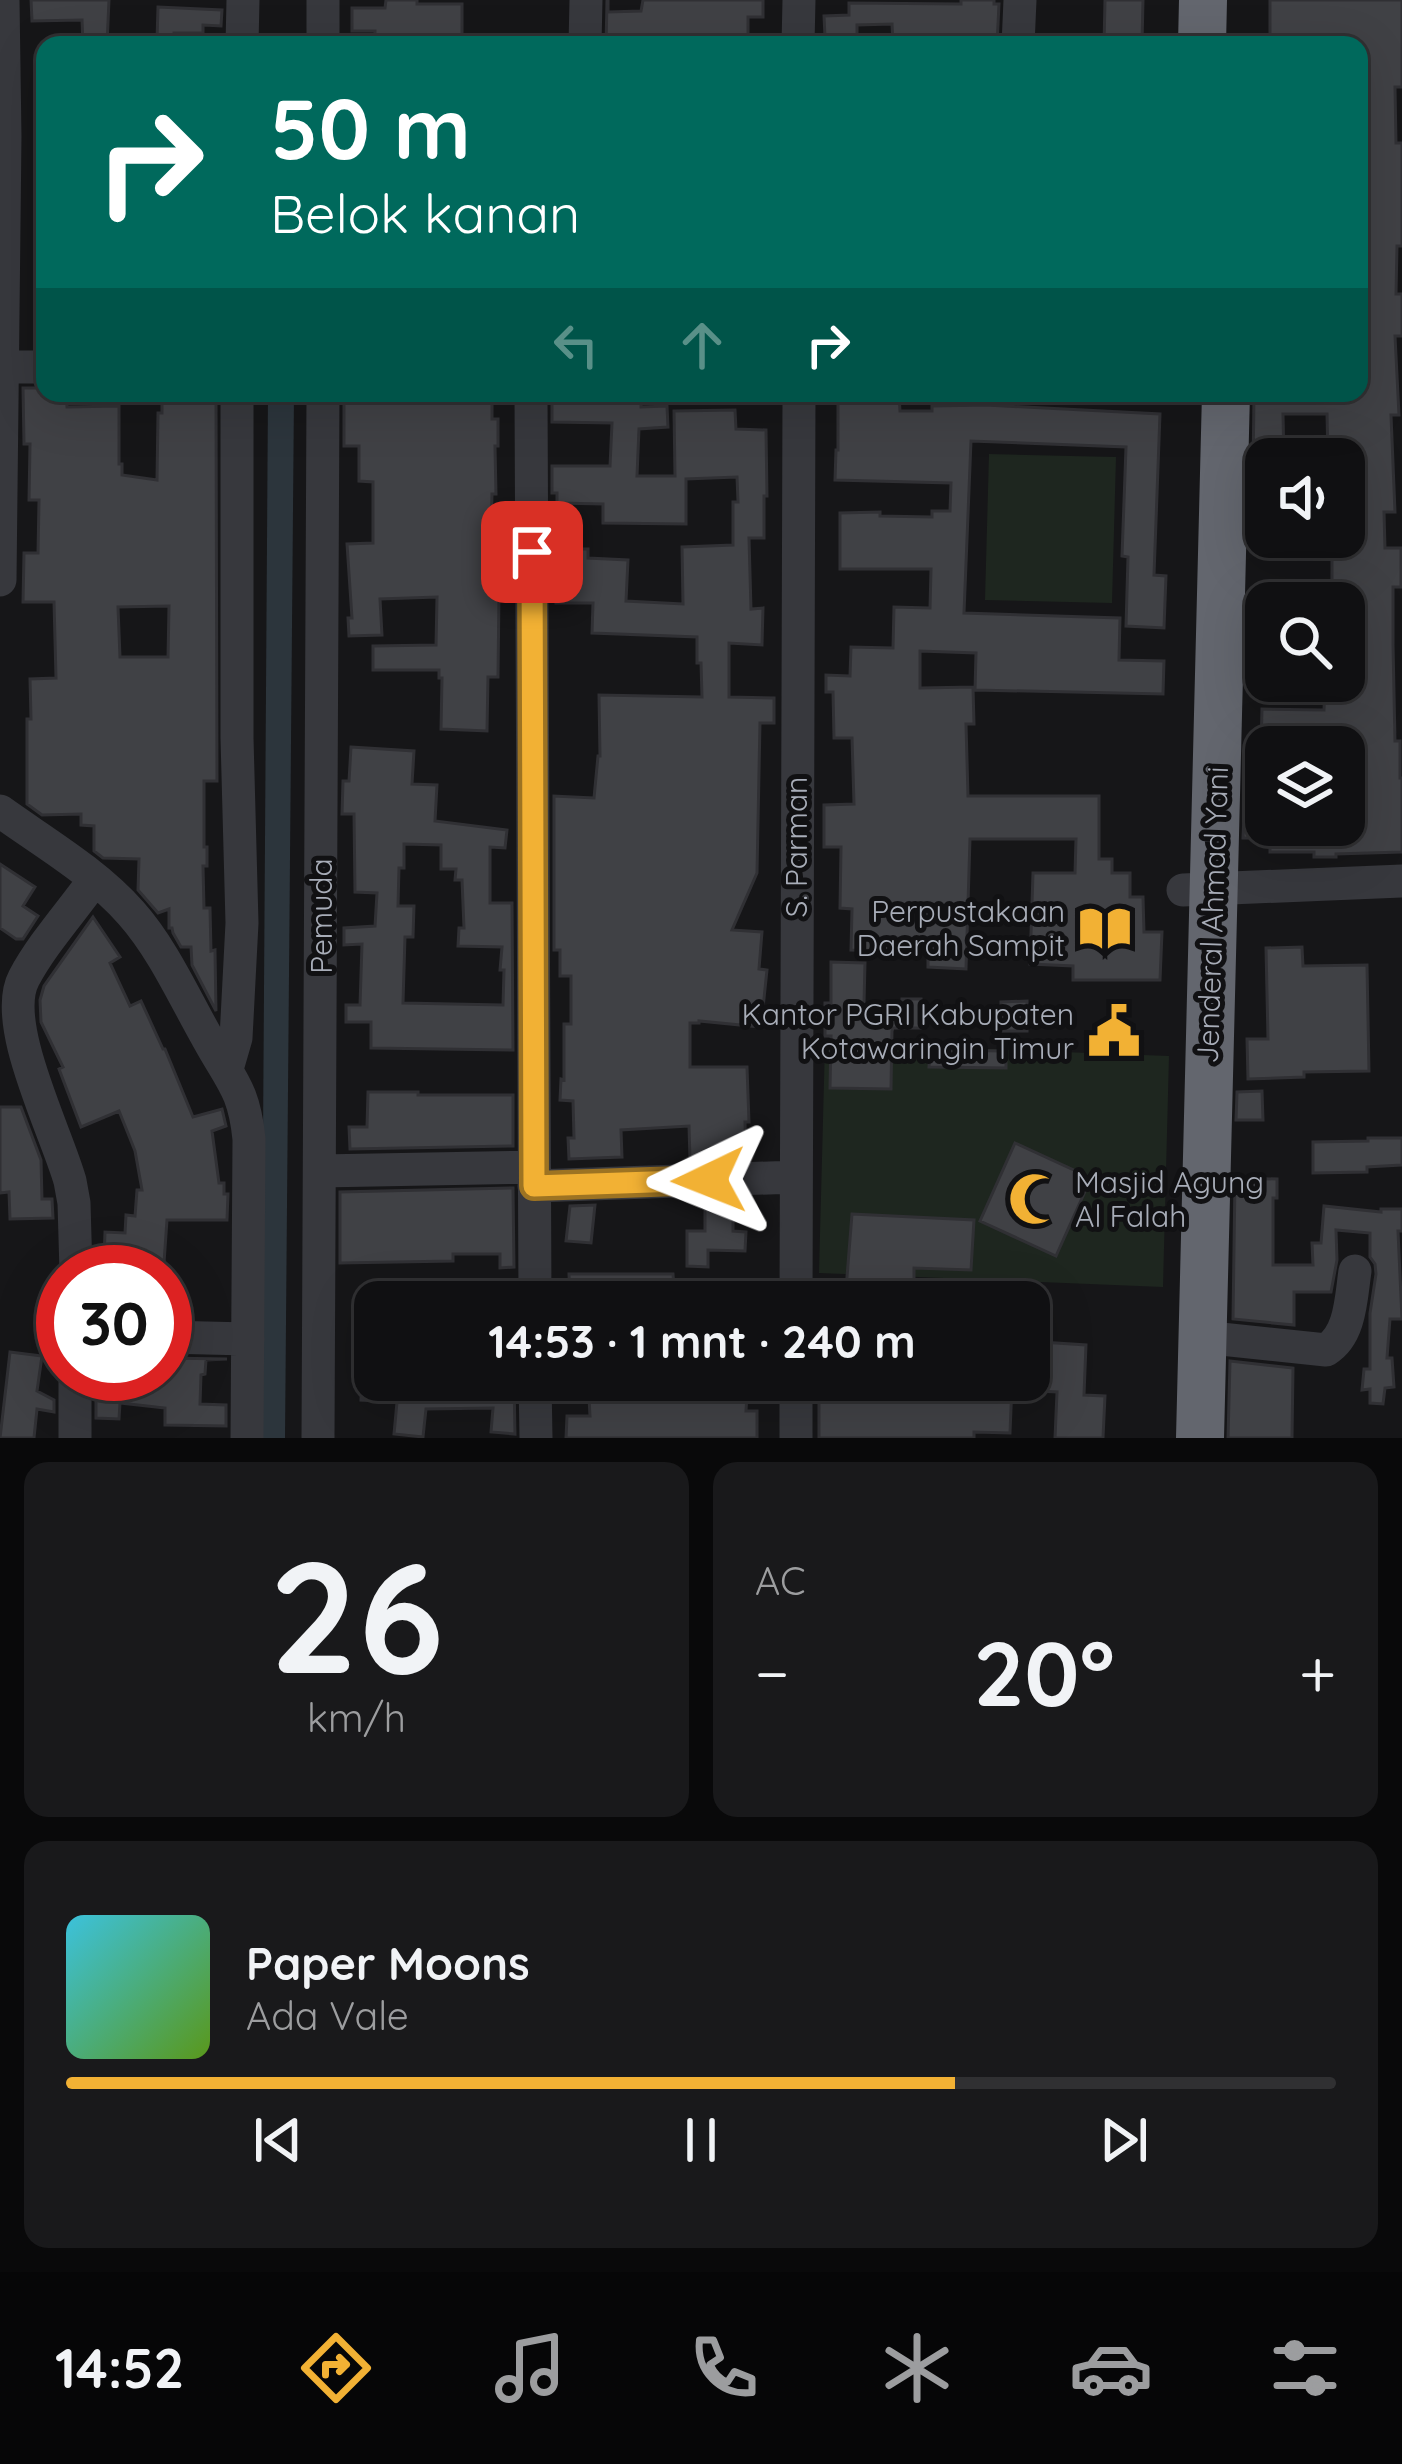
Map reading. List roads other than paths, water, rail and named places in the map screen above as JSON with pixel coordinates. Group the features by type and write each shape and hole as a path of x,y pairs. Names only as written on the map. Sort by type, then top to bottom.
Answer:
{"highway":[{"path":"1202,36 1203,0"},
{"path":"1233,36 1234,0"},
{"name":"Jenderal Ahmad Yani","path":"1195,402 1200,1438"},
{"name":"Jenderal Ahmad Yani","path":"1169,1438 1225,402"}],"street":[{"path":"0,580 3,0"},
{"path":"242,36 243,0"},
{"path":"323,0 323,36"},
{"path":"585,36 586,0"},
{"path":"799,0 799,36"},
{"path":"1018,36 1020,0"},
{"path":"2,367 36,367"},
{"path":"227,1069 236,1039 242,923 238,402"},
{"name":"Pemuda","path":"317,1438 323,402"},
{"path":"531,402 535,1281"},
{"name":"S. Parman","path":"796,1281 799,402"},
{"path":"0,811 128,909 236,1082 250,1139 247,1438"},
{"path":"75,1245 70,1181 19,1031 16,1003 22,980 94,880"},
{"path":"1198,890 1402,881"},
{"path":"320,1171 796,1177"},
{"path":"1202,1337 1326,1350 1343,1330 1354,1270"},
{"path":"192,1338 248,1340"},
{"path":"75,1438 76,1401"},
{"path":"536,1401 536,1438"},
{"path":"796,1401 796,1438"}],"place":[{"name":"Perpustakaan Daerah Sampit","path":"1105,928"},
{"name":"Kantor PGRI Kabupaten Kotawaringin Timur","path":"1114,1031"},
{"name":"Masjid Agung Al Falah","path":"1035,1199"}]}
